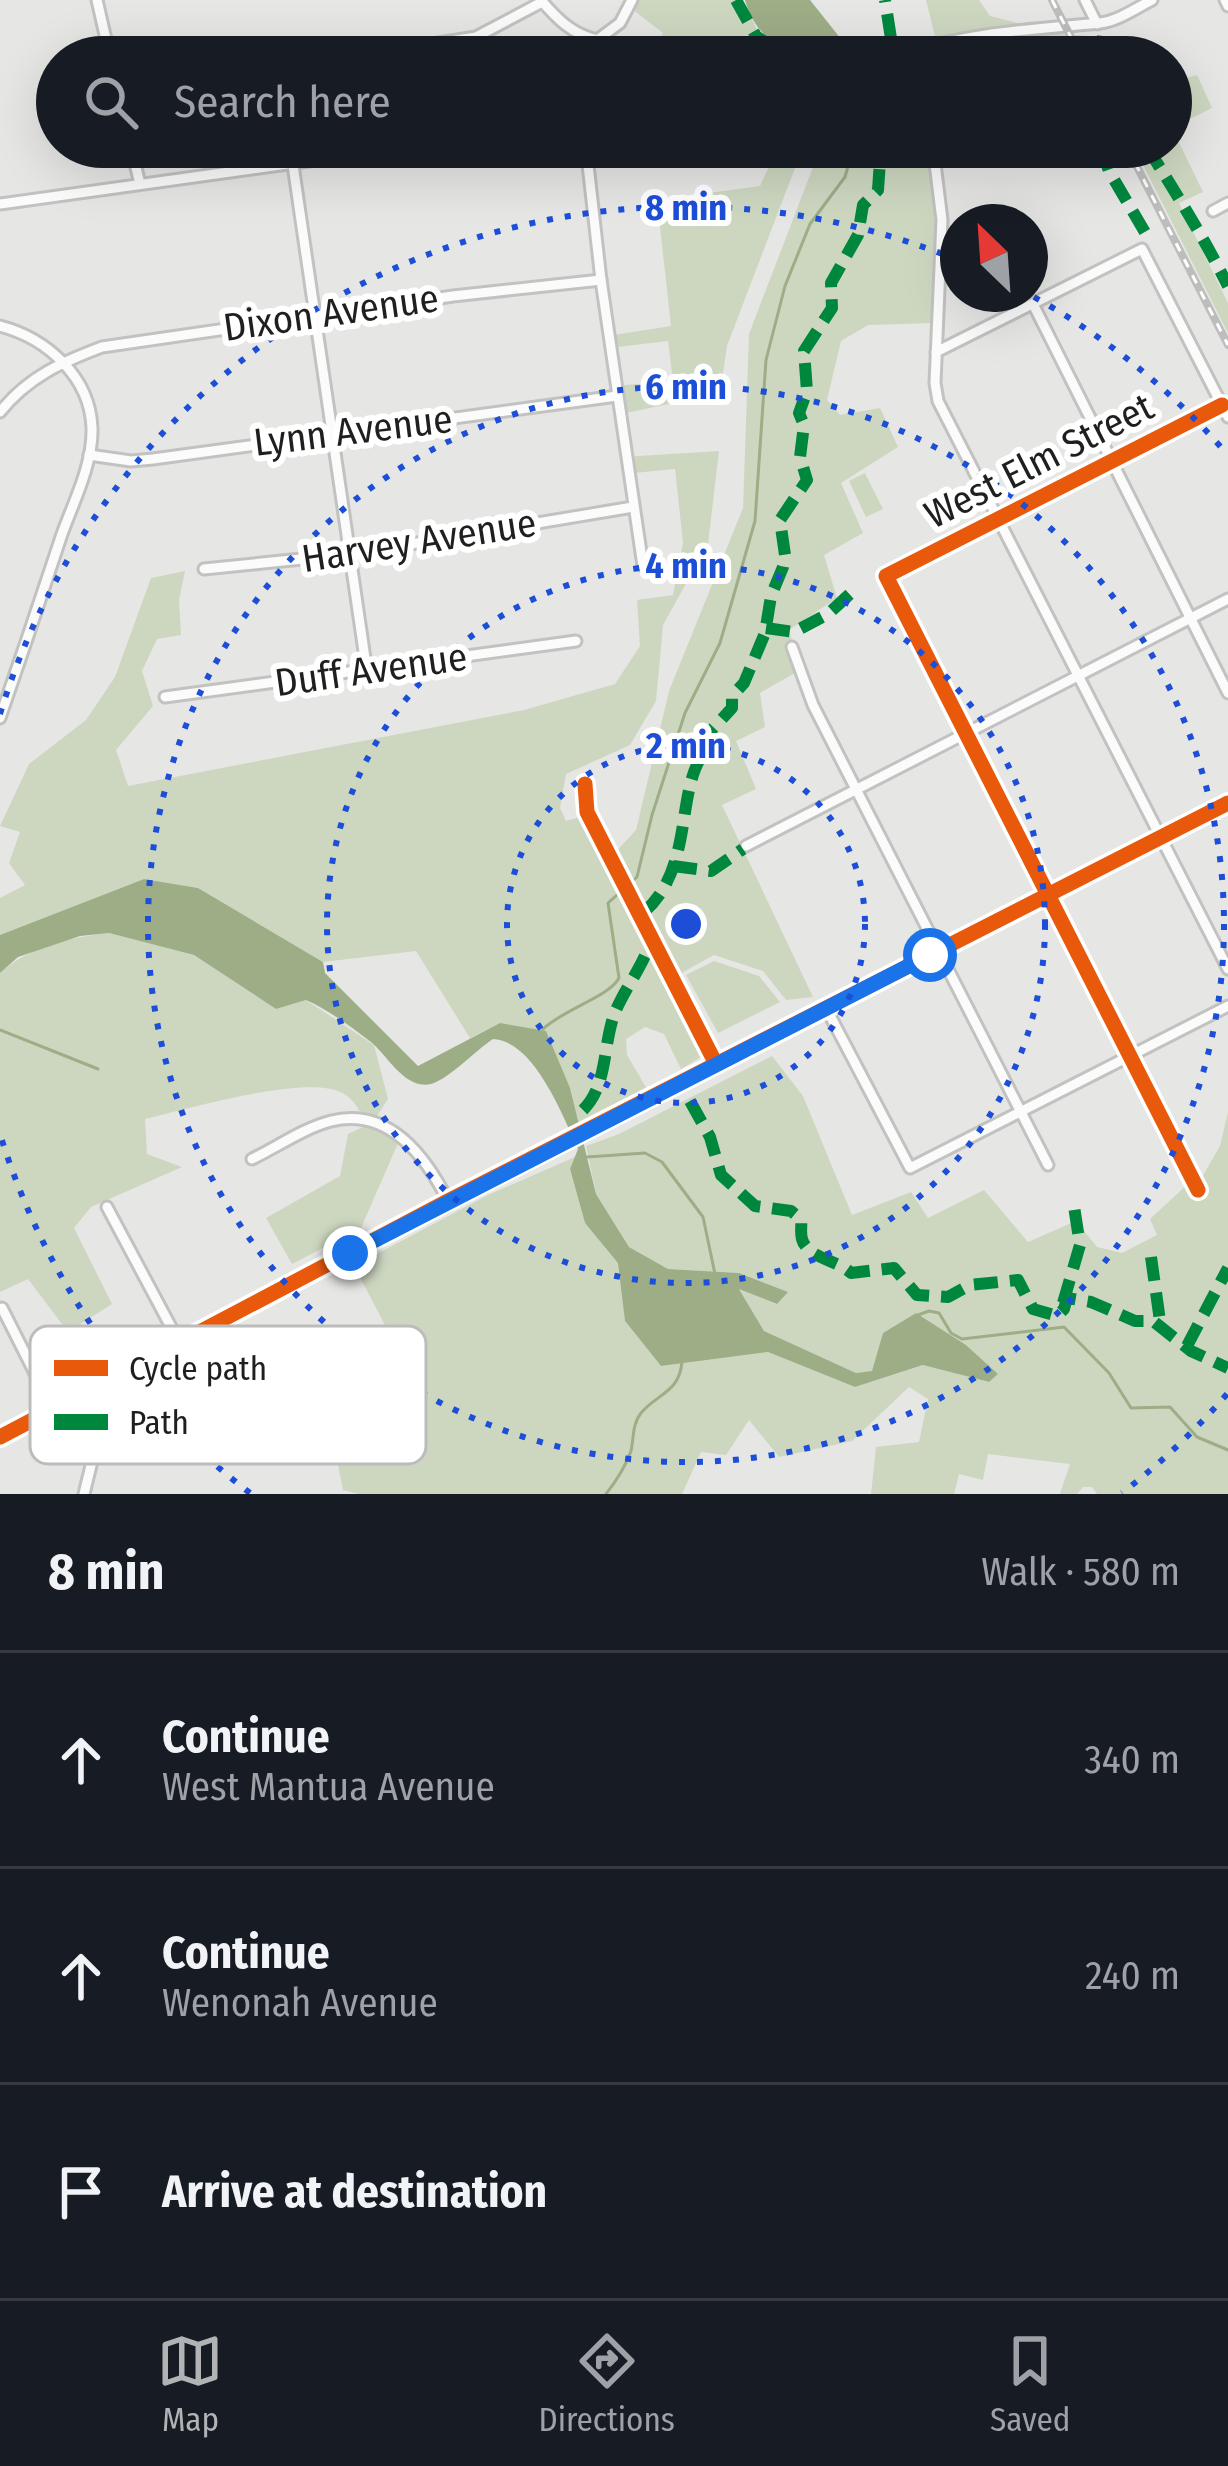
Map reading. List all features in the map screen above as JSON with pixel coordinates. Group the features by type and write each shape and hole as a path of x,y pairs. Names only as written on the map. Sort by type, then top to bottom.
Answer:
{"street":[{"path":"97,0 105,36"},
{"path":"602,36 620,23 632,0"},
{"path":"1085,0 1097,23"},
{"path":"1004,36 1097,23 1152,0"},
{"path":"479,36 542,1 580,36"},
{"path":"136,168 140,184"},
{"path":"0,204 262,168"},
{"path":"294,168 367,672"},
{"path":"588,168 644,566"},
{"path":"936,168 942,220 938,401 1228,969"},
{"path":"1213,211 1228,203"},
{"path":"1048,296 1142,248 1228,417"},
{"name":"Dixon Avenue","path":"0,412 19,391 64,361 102,347 601,280"},
{"path":"936,352 1017,312"},
{"path":"1037,312 1228,692"},
{"path":"0,326 39,340 64,361 91,419 89,455 0,718"},
{"name":"Lynn Avenue","path":"89,455 130,461 617,396"},
{"name":"West Elm Street","path":"968,732 886,576 1222,405"},
{"name":"Harvey Avenue","path":"204,569 351,554 633,507"},
{"path":"746,846 1228,599"},
{"name":"Duff Avenue","path":"165,697 576,641"},
{"path":"792,647 813,705 1048,1165"},
{"path":"968,732 1198,1190"},
{"path":"585,784 587,812 716,1064"},
{"path":"210,1326 1228,803"},
{"path":"826,1008 910,1168 1228,1006"},
{"path":"252,1159 333,1120 358,1121 406,1138 448,1201"},
{"path":"107,1208 170,1326"},
{"path":"2,1308 30,1365"},
{"path":"0,1437 30,1421"},
{"path":"84,1494 91,1464"}],"shaded area":[{"path":"637,0 743,0 758,32 765,36 661,36 632,9"},
{"path":"745,0 810,0 839,36 767,36 751,17"},
{"path":"926,0 979,0 990,16 1059,34 1092,36 935,36"},
{"path":"1197,75 1212,108 1192,118 1192,77"},
{"path":"768,168 795,168 727,346 720,393 617,415 613,386 673,381 668,341 609,348 607,336 671,326 657,200 760,186"},
{"path":"813,168 933,168 940,216 935,323 868,325 841,341 827,400 840,415 880,408 898,447 841,483 863,533 824,555 837,598 789,630 800,670 760,693 765,727 736,741 756,789 722,805 813,997 786,1000 763,971 714,955 669,986 701,1057 681,1069 664,1034 645,1027 626,1039 627,1055 647,1089 578,1123 570,1088 500,1023 470,1038 416,951 323,962 198,888 144,879 0,935 0,898 25,885 9,863 20,832 0,826 29,764 86,720 115,677 151,578 185,571 179,600 181,635 157,639 142,671 153,706 116,750 128,786 524,710 615,684 640,646 637,600 673,595 683,543 675,469 624,474 622,457 719,451 708,544 663,625 656,701 630,745 566,774 560,808 566,821 583,816 609,859 636,830 669,691 743,508 749,334"},
{"path":"1145,168 1191,168 1203,192 1179,203 1228,303 1228,333"},
{"path":"865,473 883,509 866,517 849,481"},
{"path":"144,879 198,888 323,962 325,973 418,1066 500,1023 546,1031 570,1088 596,1194 629,1247 668,1269 739,1273 788,1292 777,1304 739,1289 764,1331 856,1373 872,1371 883,1333 916,1313 966,1345 998,1374 989,1382 923,1365 855,1387 768,1352 661,1366 625,1321 618,1263 585,1223 570,1169 578,1149 564,1117 534,1065 508,1043 493,1039 446,1076 431,1084 413,1082 371,1042 315,1004 306,1000 276,1009 194,955 109,933 80,936 18,957 0,973 0,935"},
{"path":"109,933 194,955 276,1009 306,1000 374,1045 388,1099 377,1116 402,1134 361,1228 292,1264 266,1218 340,1176 348,1134 365,1126 353,1101 321,1087 243,1096 145,1119 147,1154 182,1167 91,1207 74,1228 112,1304 77,1326 63,1326 28,1279 0,1292 0,973 24,956 80,937"},
{"path":"714,961 759,976 780,1002 718,1033 686,975"},
{"path":"772,1056 803,1096 852,1215 911,1192 928,1218 984,1190 1028,1242 1076,1221 1097,1247 1122,1253 1157,1235 1150,1219 1189,1183 1194,1193 1206,1192 1201,1179 1220,1146 1228,1112 1228,1494 1097,1494 1092,1487 1083,1487 1077,1494 1060,1494 1070,1464 988,1454 983,1480 959,1474 954,1494 871,1494 876,1447 919,1442 928,1399 909,1387 852,1441 779,1457 749,1420 726,1455 701,1452 682,1494 358,1494 343,1490 338,1464 426,1464 426,1326 386,1326 354,1266 488,1195 575,1157 570,1169 585,1223 619,1263 625,1321 661,1366 768,1352 855,1387 924,1365 988,1382 998,1374 966,1345 916,1313 883,1333 872,1372 856,1373 764,1331 738,1287 776,1304 787,1292 739,1273 668,1269 629,1247 596,1194 586,1146"}],"waterway":[{"path":"543,1029 619,978 608,903 637,877 685,713 720,643 755,521 766,360 785,286 810,224 848,168"},
{"path":"0,1030 98,1069"},
{"path":"587,1157 645,1153 662,1162 703,1217 715,1274"},
{"path":"918,1315 939,1313 951,1333 962,1339 1064,1327 1109,1373 1131,1408 1170,1407 1197,1437 1228,1450"},
{"path":"606,1494 629,1457 638,1417 673,1386 682,1361"}],"railway":[{"path":"1052,0 1070,36"},
{"path":"1138,168 1228,345"}],"marked path":[{"path":"736,0 756,36"},
{"path":"885,0 891,36"},
{"path":"644,912 672,871 692,779 711,745 708,734 732,708 732,696 744,683 765,633 785,555 780,520 807,480 800,457 804,425 799,413 807,391 804,351 832,308 831,283 858,235 863,205 878,190 880,168"},
{"path":"1108,168 1146,234 1143,239"},
{"path":"1160,168 1228,286"},
{"path":"766,628 794,632 828,614 852,592"},
{"path":"673,866 711,871 743,849"},
{"path":"583,1110 601,1076 616,1010 651,940"},
{"path":"690,1101 710,1137 721,1175 755,1206 791,1211 801,1219 805,1245 851,1273 894,1268 917,1295 948,1297 970,1285 1018,1280 1033,1309 1057,1316 1067,1298 1091,1302 1135,1321 1153,1321 1191,1351 1228,1368"},
{"path":"1063,1303 1080,1245 1073,1200"},
{"path":"1151,1257 1161,1328"},
{"path":"1187,1346 1228,1268"}],"cycle path":[{"path":"1198,1190 886,576 1222,405"},
{"path":"585,784 587,812 716,1064"},
{"path":"211,1326 1228,803"},
{"path":"0,1437 30,1421"}],"route":[{"path":"350,1253 930,955"}]}
